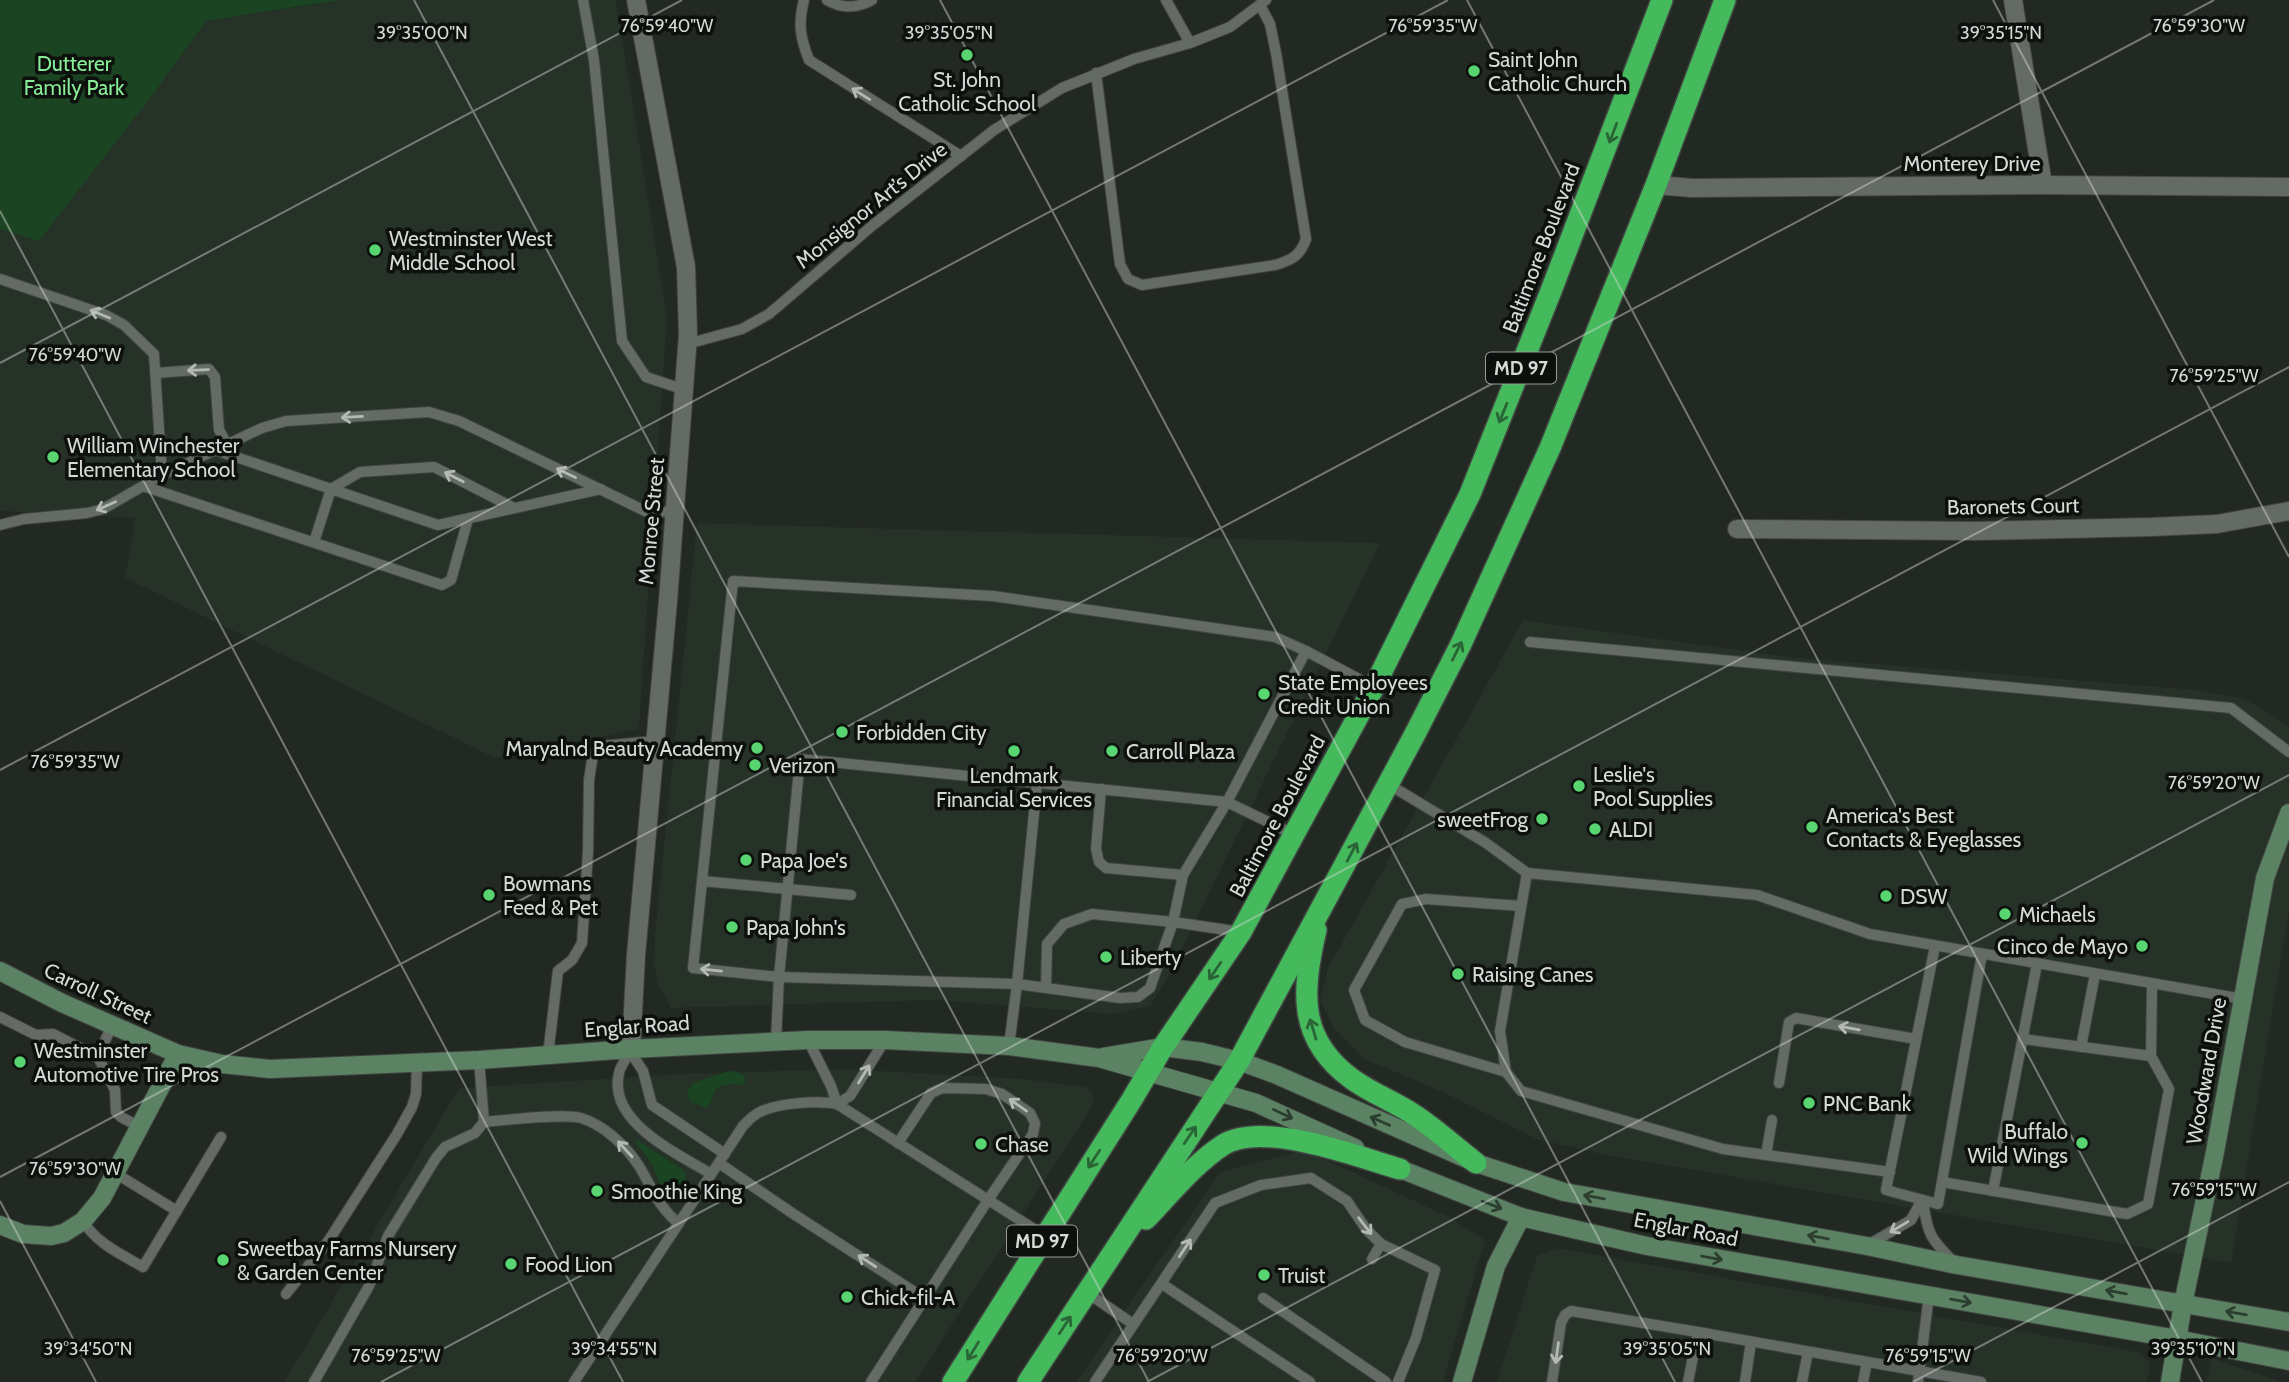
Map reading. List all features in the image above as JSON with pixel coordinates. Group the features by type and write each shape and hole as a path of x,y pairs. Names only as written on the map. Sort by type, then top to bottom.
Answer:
{"highway":[{"name":"Baltimore Boulevard","path":"953,1382 1163,1047 1241,932 1374,687 1470,494 1662,0"},
{"name":"MD 97","path":"1028,1382 1239,1061 1461,643 1550,448 1656,185 1726,0"},
{"path":"1331,891 1315,932 1307,989 1310,1027 1320,1048 1352,1079 1414,1115 1476,1163"},
{"path":"1102,1267 1186,1176 1234,1140 1263,1137 1307,1142 1400,1169"}],"main road":[{"name":"Woodward Drive","path":"2170,1382 2265,878 2289,813"},
{"name":"Carroll Street","path":"0,971 62,1003 178,1054"},
{"name":"Englar Road","path":"178,1054 222,1064 270,1069 479,1060 776,1041 885,1040 1009,1046 1099,1058 1273,1110 1400,1169 1521,1217 1660,1248 2289,1361"},
{"name":"Englar Road","path":"1099,1058 1163,1047 1202,1052 1239,1061 1277,1075 1476,1163 1564,1192 1867,1246 1957,1265 2289,1322"},
{"path":"0,1225 23,1234 51,1236 64,1233 83,1221 102,1198 178,1054"},
{"path":"1462,1382 1496,1266 1521,1217"}],"street":[{"name":"Monroe Street","path":"631,1049 636,955 687,344 686,267 636,0"},
{"path":"2013,0 2043,185"},
{"name":"Monterey Drive","path":"1656,185 1692,188 2043,185 2289,187"},
{"name":"Baronets Court","path":"1737,529 1976,531 2151,527 2217,524 2289,511"}],"lane":[{"path":"583,0 594,60 622,341 646,377 685,390"},
{"path":"804,0 799,19 802,42 809,60 961,156"},
{"path":"827,0 844,7 858,6 872,0"},
{"path":"1166,0 1190,43"},
{"path":"1096,73 1120,264 1128,279 1142,285 1275,265 1292,260 1301,251 1306,239 1276,53 1263,2"},
{"name":"Monsignor Art’s Drive","path":"687,344 742,329 769,314 873,225 994,130 1062,88 1134,59 1190,43 1230,27 1263,2"},
{"path":"0,279 86,308 124,325 155,354 162,475"},
{"path":"156,373 209,369 215,377 219,430 227,444"},
{"path":"0,525 24,519 103,509 162,475 262,428 286,421 429,412 459,421 645,510 675,512"},
{"path":"215,450 438,526 601,489"},
{"path":"314,542 331,489 360,472 434,467 515,508"},
{"path":"144,486 442,585 451,580 468,519"},
{"path":"1306,651 1227,802 1183,875 1173,922 1150,988 1138,997 1120,998 1017,984 779,977 693,968 733,581 993,596 1275,637 1306,651 1374,687"},
{"path":"1530,642 2231,708 2289,752"},
{"path":"548,1055 558,971 572,960 582,943 589,780 593,754 601,746 655,741"},
{"path":"776,1041 779,977 800,760 1227,802 1295,835"},
{"path":"1009,1046 1037,783"},
{"path":"1388,784 1486,844 1527,873 1758,895 1870,934 2243,999"},
{"path":"1101,789 1096,849 1098,862 1106,868 1183,875"},
{"path":"1527,873 1500,1031 1506,1072 1521,1091 1723,1149 1889,1172"},
{"path":"702,881 851,895"},
{"path":"1506,1072 1405,1042 1365,1020 1354,990 1402,904 1437,899 1521,906"},
{"path":"1046,988 1047,944 1064,924 1091,914 1241,932"},
{"path":"1935,946 1886,1190 1938,1204 1982,954"},
{"path":"1993,1191 2037,964"},
{"path":"2081,1047 2095,974"},
{"path":"1942,1182 2127,1214 2148,1204 2169,1089 2151,1056 2152,984"},
{"path":"0,1017 36,1035 53,1034 98,1057 115,1090 117,1112 140,1127"},
{"path":"1779,1083 1789,1022 1796,1018 1916,1039"},
{"path":"98,1057 112,1025"},
{"path":"2023,1039 2151,1056"},
{"path":"808,1040 837,1104"},
{"path":"837,1104 850,1096 885,1040"},
{"path":"631,1049 643,1071 652,1105 725,1154"},
{"path":"631,1049 620,1069 618,1080 618,1091 625,1112 635,1124 711,1174"},
{"path":"314,1382 369,1286 388,1236 436,1158 445,1147 475,1133 484,1122 479,1060"},
{"path":"286,1294 329,1240 397,1134 416,1094 417,1062"},
{"path":"871,1382 1033,1134 1035,1123 1030,1113 1002,1094 986,1089 936,1089 898,1143"},
{"path":"574,1382 743,1126 764,1110 823,1102 837,1104 1045,1236"},
{"path":"484,1122 566,1117 580,1118 594,1124 610,1134 627,1151 639,1167 657,1202 678,1223"},
{"path":"1766,1155 1772,1120"},
{"path":"83,1221 99,1241 143,1267 221,1137"},
{"path":"719,1163 925,1298"},
{"path":"115,1173 177,1211"},
{"path":"1095,1382 1215,1203 1261,1185 1311,1178 1347,1201 1366,1229 1381,1244 1435,1270 1416,1338 1398,1382"},
{"path":"1867,1246 1911,1220 1923,1200"},
{"path":"1923,1200 1926,1226 1934,1242 1957,1265"},
{"path":"1372,1259 1381,1244"},
{"path":"1161,1284 1310,1382"},
{"path":"1086,1292 1133,1324"},
{"path":"1919,1377 1929,1295"},
{"path":"1263,1298 1386,1382"},
{"path":"1552,1382 1561,1323 1571,1311 1579,1311 1867,1362 1919,1377 1977,1382"},
{"path":"1688,1382 1698,1332"},
{"path":"1745,1382 1751,1342"},
{"path":"1802,1382 1808,1352"},
{"path":"1863,1382 1867,1362"}],"shaded area":[{"path":"343,0 616,0 667,317 639,729 495,758 125,578 135,518 0,511 0,229 39,241 206,21"},
{"name":"Carroll Plaza","path":"697,523 1380,543 1169,975 1150,1006 1114,1014 933,1000 671,1008 659,987 654,966 655,934"},
{"path":"1523,620 1788,657 2198,690 2245,699 2289,726 2289,912 2231,1263 1606,1155 1536,1139 1445,1093 1364,1059 1334,1029 1320,999 1328,968"},
{"path":"846,1069 1023,1079 1086,1087 1092,1092 1094,1101 915,1382 284,1382 459,1088 680,1074"},
{"path":"1305,1150 1443,1214 1485,1240 1443,1382 1076,1382 1220,1172"},
{"path":"1558,1248 2142,1353 2150,1364 2147,1382 1497,1382 1537,1255"},
{"path":"2212,1358 2281,1382 2206,1382"}],"green space":[{"name":"Dutterer Family Park","path":"0,0 341,0 206,21 151,97 39,241 0,229"},
{"path":"734,1071 744,1075 746,1081 743,1085 721,1086 714,1093 707,1108 690,1102 687,1093 693,1083"},
{"path":"632,1137 684,1170 688,1185 683,1196 675,1198 664,1193 651,1163"}],"place":[{"name":"St. John Catholic School","path":"967,55"},
{"name":"Saint John Catholic Church","path":"1474,71"},
{"name":"Westminster West Middle School","path":"375,250"},
{"name":"William Winchester Elementary School","path":"53,457"},
{"name":"State Employees Credit Union","path":"1264,694"},
{"name":"Forbidden City","path":"842,732"},
{"name":"Maryalnd Beauty Academy","path":"757,748"},
{"name":"Lendmark Financial Services","path":"1014,751"},
{"name":"Carroll Plaza","path":"1112,751"},
{"name":"Verizon","path":"755,765"},
{"name":"Leslie's Pool Supplies","path":"1579,786"},
{"name":"sweetFrog","path":"1542,819"},
{"name":"America's Best Contacts & Eyeglasses","path":"1812,827"},
{"name":"ALDI","path":"1595,829"},
{"name":"Papa Joe's","path":"746,860"},
{"name":"Bowmans Feed & Pet","path":"489,895"},
{"name":"DSW","path":"1886,896"},
{"name":"Michaels","path":"2005,914"},
{"name":"Papa John's","path":"732,927"},
{"name":"Cinco de Mayo","path":"2142,946"},
{"name":"Liberty","path":"1106,957"},
{"name":"Raising Canes","path":"1458,974"},
{"name":"Westminster Automotive Tire Pros","path":"20,1062"},
{"name":"PNC Bank","path":"1809,1103"},
{"name":"Buffalo Wild Wings","path":"2082,1143"},
{"name":"Chase","path":"981,1144"},
{"name":"Smoothie King","path":"597,1191"},
{"name":"Sweetbay Farms Nursery & Garden Center","path":"223,1260"},
{"name":"Food Lion","path":"511,1264"},
{"name":"Truist","path":"1264,1275"},
{"name":"Chick-fil-A","path":"847,1297"}]}
